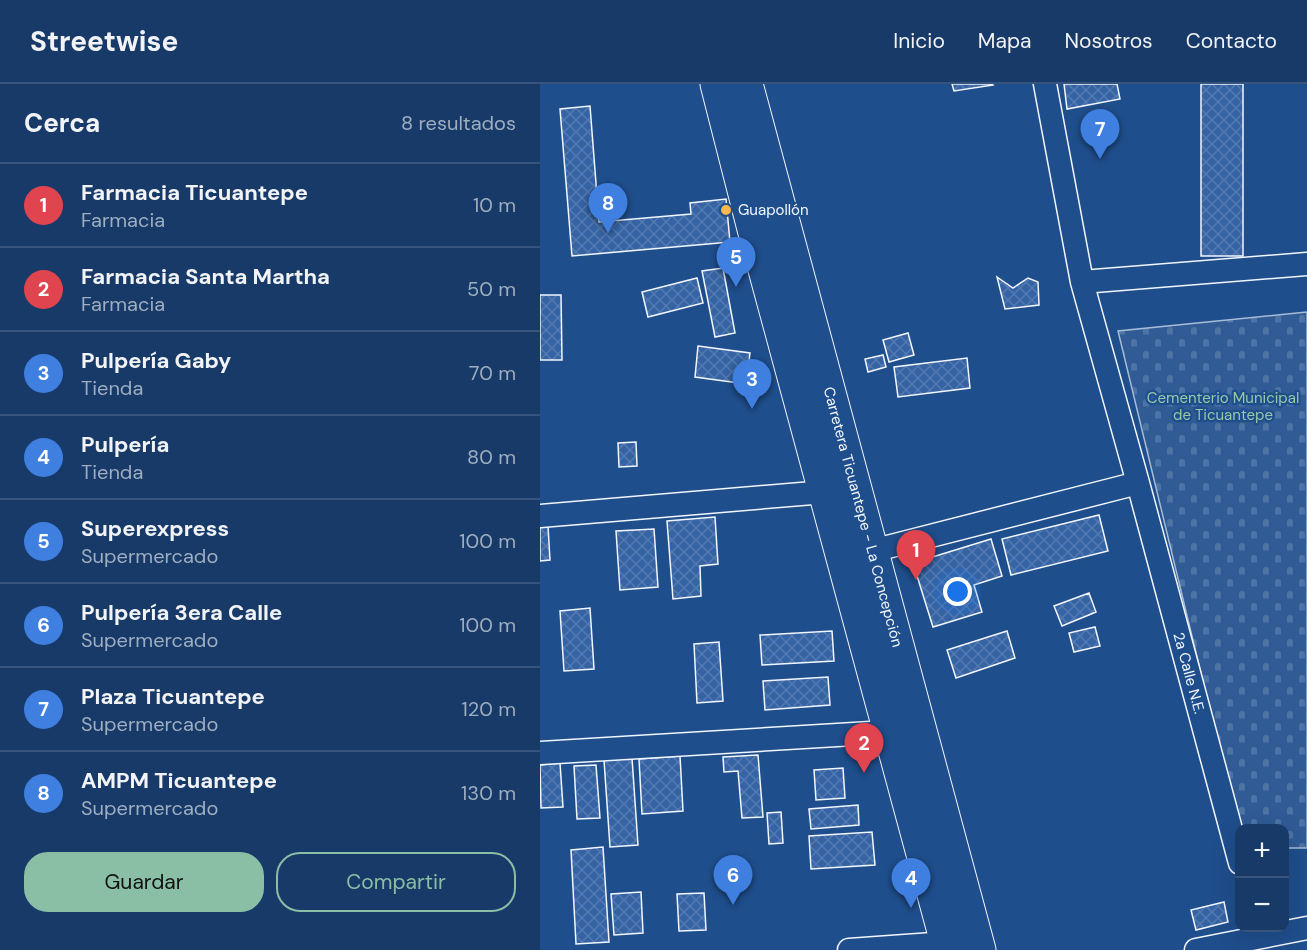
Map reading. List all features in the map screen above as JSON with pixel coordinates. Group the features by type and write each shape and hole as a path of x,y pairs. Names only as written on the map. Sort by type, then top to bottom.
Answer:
{"main road":[{"name":"Carretera Ticuantepe - La Concepción","path":"717,84 754,229 841,491"},
{"name":"Carretera Ticuantepe - La Concepción","path":"746,84 841,491 963,946"}],"street":[{"name":"2a Calle N.E.","path":"1045,84 1082,282 1235,848"},
{"path":"1082,282 1307,264"},
{"path":"858,554 1138,483"},
{"path":"540,516 841,491"},
{"path":"540,753 906,731"},
{"path":"1197,950 1307,928"},
{"path":"849,950 963,946"}],"green space":[{"name":"Cementerio Municipal de Ticuantepe","path":"1307,312 1307,848 1289,848 1289,824 1238,824 1118,331"}],"building":[{"path":"952,84 992,84 993,85 954,91"},
{"path":"1064,84 1117,84 1120,99 1067,109"},
{"path":"1201,84 1243,84 1243,256 1201,256"},
{"path":"590,106 599,222 691,214 690,203 726,199 730,242 572,256 560,109"},
{"path":"723,268 735,333 715,337 702,271"},
{"path":"997,277 1013,288 1028,278 1038,282 1039,305 1005,309"},
{"path":"697,278 703,303 648,317 642,292"},
{"path":"540,295 561,295 562,360 540,360"},
{"path":"908,333 914,355 889,362 883,340"},
{"path":"698,346 750,353 746,384 695,377"},
{"path":"883,355 886,367 868,372 865,359"},
{"path":"967,358 970,388 898,397 894,367"},
{"path":"636,442 637,466 619,467 618,443"},
{"path":"1099,515 1108,551 1011,575 1002,539"},
{"path":"715,517 718,564 700,566 701,596 673,599 667,521"},
{"path":"548,526 550,560 540,561 540,527"},
{"path":"654,529 658,587 620,590 616,531"},
{"path":"991,539 1002,576 974,585 982,612 933,627 913,563"},
{"path":"1089,593 1096,612 1062,626 1054,606"},
{"path":"590,608 594,669 564,671 560,611"},
{"path":"1095,627 1100,646 1074,652 1069,633"},
{"path":"832,631 834,661 762,665 760,635"},
{"path":"1007,631 1015,658 956,678 947,650"},
{"path":"719,642 723,701 697,703 694,644"},
{"path":"828,677 830,705 765,710 763,681"},
{"path":"758,755 763,817 742,818 738,771 724,772 723,757"},
{"path":"680,756 683,811 642,814 639,759"},
{"path":"632,758 638,845 610,847 604,760"},
{"path":"560,763 563,807 541,808 540,765"},
{"path":"596,765 600,818 577,819 574,766"},
{"path":"843,768 845,798 816,800 814,770"},
{"path":"858,805 859,825 811,829 809,809"},
{"path":"781,812 783,843 769,844 767,813"},
{"path":"872,832 875,865 811,869 809,836"},
{"path":"603,847 609,942 576,944 571,850"},
{"path":"641,892 643,933 614,935 611,894"},
{"path":"704,893 706,930 679,931 677,894"},
{"path":"1224,902 1228,922 1196,930 1191,910"}],"place":[{"name":"Plaza Ticuantepe","path":"1100,159"},
{"name":"Guapollón","path":"726,210"},
{"name":"AMPM Ticuantepe","path":"608,233"},
{"name":"Superexpress","path":"736,287"},
{"name":"Pulpería Gaby","path":"752,409"},
{"name":"Farmacia Ticuantepe","path":"916,580"},
{"name":"Farmacia Santa Martha","path":"864,773"},
{"name":"Pulpería 3era Calle","path":"733,905"},
{"name":"Pulpería","path":"911,908"}]}
